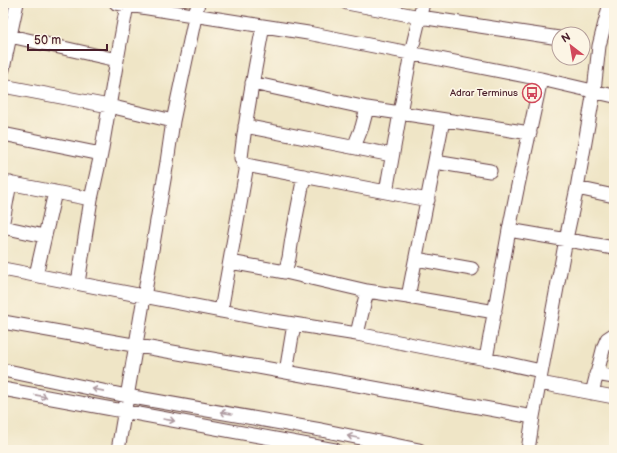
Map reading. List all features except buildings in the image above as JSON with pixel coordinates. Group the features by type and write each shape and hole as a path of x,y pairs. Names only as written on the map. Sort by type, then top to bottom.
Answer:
{"street":[{"path":"3,69 17,3"},
{"path":"347,3 420,17 551,37"},
{"path":"386,192 410,53 423,3"},
{"path":"528,450 566,239 577,188 594,91 599,46 610,3"},
{"path":"78,283 117,60 121,4 197,9 263,26 308,33 541,79 614,96"},
{"path":"118,450 123,412 136,345 173,121 197,9"},
{"path":"263,26 240,158 243,163 428,200"},
{"path":"10,36 117,60"},
{"path":"486,359 509,230 541,79"},
{"path":"252,83 367,108 530,133"},
{"path":"3,86 109,106 173,121"},
{"path":"354,147 362,127 367,108"},
{"path":"408,298 444,120"},
{"path":"245,126 392,155"},
{"path":"3,134 101,154"},
{"path":"435,162 490,171"},
{"path":"221,311 247,165"},
{"path":"285,272 289,258 304,176"},
{"path":"3,221 7,183 92,199"},
{"path":"577,188 614,196"},
{"path":"36,275 55,192"},
{"path":"3,227 44,236"},
{"path":"509,230 614,248"},
{"path":"416,259 472,269"},
{"path":"230,262 285,272 367,291 495,312"},
{"path":"3,269 221,311 357,334 486,359 592,392 614,396"},
{"path":"357,334 367,291"},
{"path":"3,322 533,417"},
{"path":"286,372 294,324"},
{"path":"592,392 604,346 607,339 614,336"},
{"path":"3,370 127,396 314,428 419,450"},
{"path":"596,374 614,377"},
{"path":"3,389 335,450"}],"place":[{"name":"Adrar Terminus","path":"532,93"}]}
